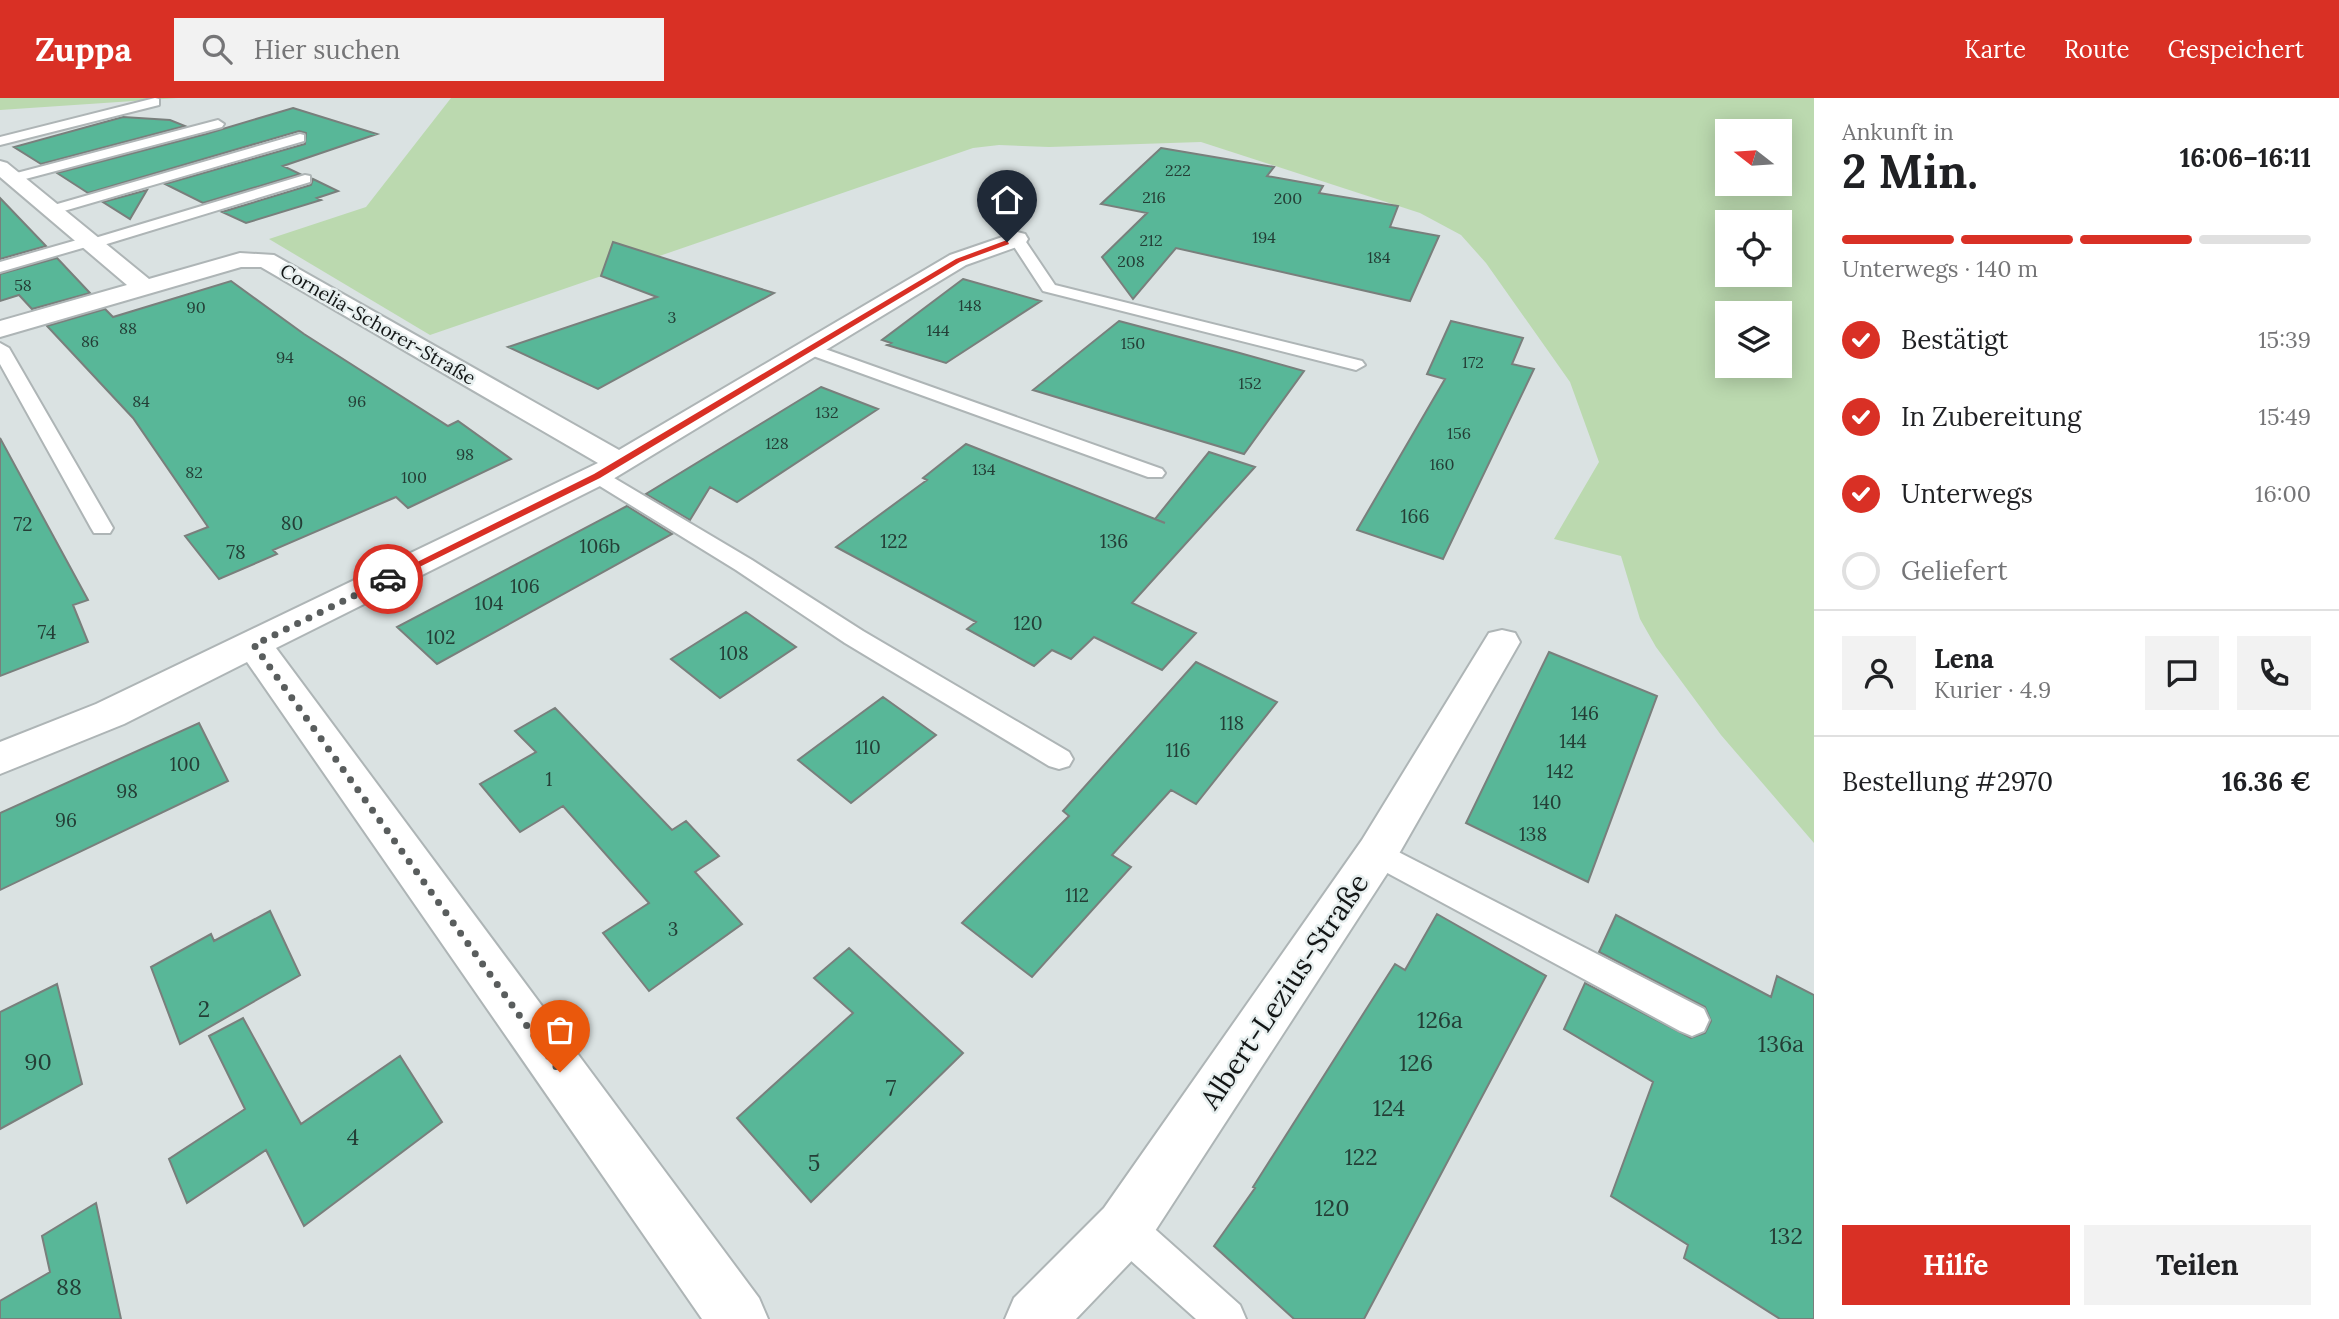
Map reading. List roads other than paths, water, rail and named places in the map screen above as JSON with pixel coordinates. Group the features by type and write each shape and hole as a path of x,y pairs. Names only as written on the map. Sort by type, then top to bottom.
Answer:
{"street":[{"path":"7,173 144,287"},
{"path":"0,759 110,715 609,469 958,260 1017,239"},
{"name":"Cornelia-Schorer-Straße","path":"0,329 240,260 266,260 609,469"},
{"name":"Albert-Lezius-Straße","path":"1035,1319 1124,1228 1377,853 1502,642"},
{"path":"254,645 737,1319"}],"lane":[{"path":"0,141 155,102"},
{"path":"7,173 218,124"},
{"path":"52,211 300,138"},
{"path":"0,267 91,243 305,179"},
{"path":"1017,239 1049,288 1356,365"},
{"path":"0,348 102,528"},
{"path":"811,349 1155,473"},
{"path":"609,469 744,565 854,637 1059,759"},
{"path":"1377,853 1692,1020"},
{"path":"1124,1228 1226,1319"}]}
